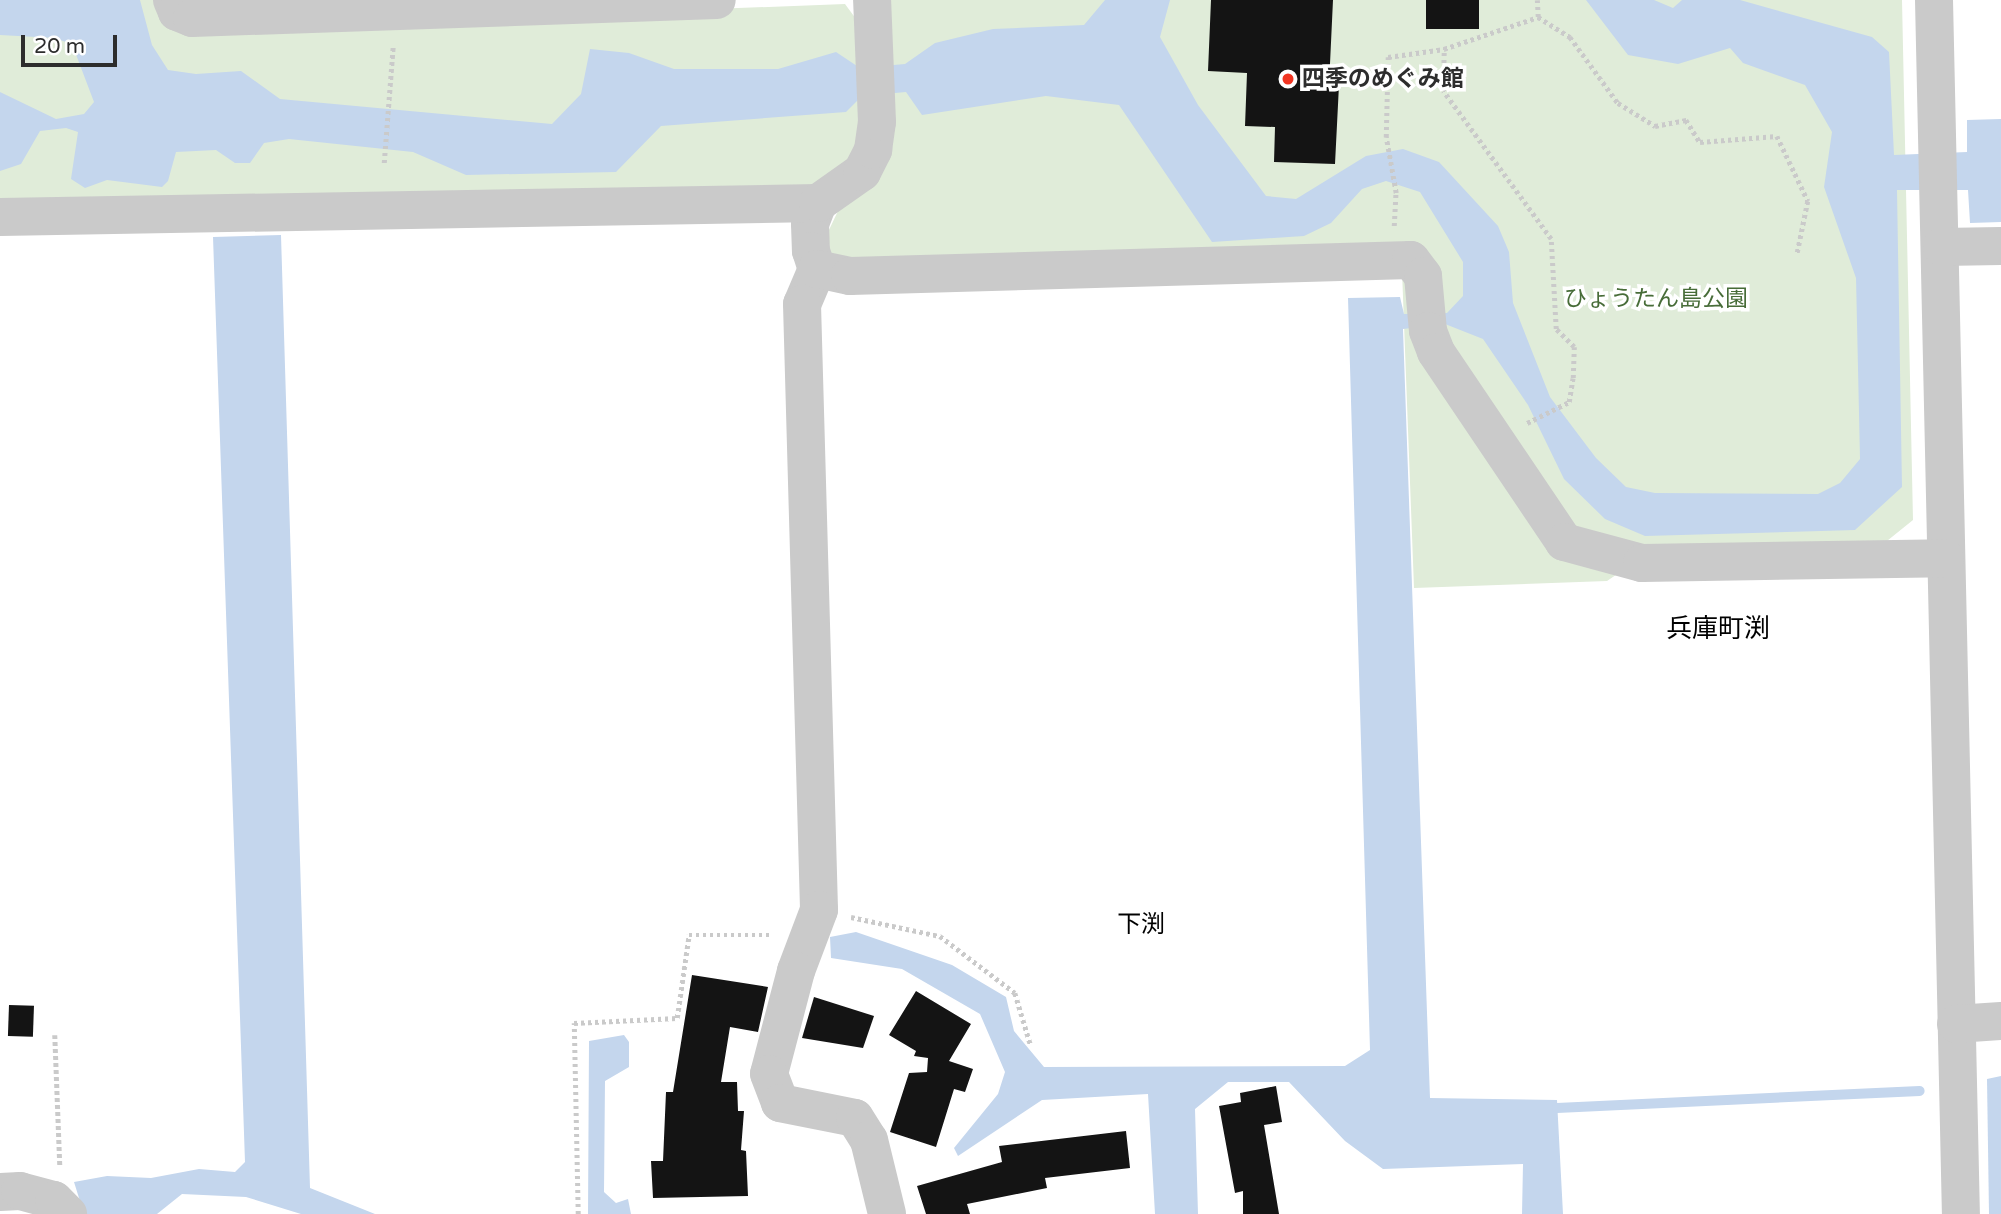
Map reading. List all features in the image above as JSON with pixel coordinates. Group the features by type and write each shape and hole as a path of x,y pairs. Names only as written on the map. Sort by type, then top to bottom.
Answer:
{"street":[{"path":"172,0 177,12 192,18 717,0"},
{"path":"872,0 877,122 873,150 862,172 818,204 810,224 817,270 802,304 813,925 769,1074 779,1102 855,1118 869,1140 887,1214"},
{"path":"1934,0 1940,144 1945,558 1961,1214"},
{"path":"0,217 818,204"},
{"path":"1942,247 2001,246"},
{"path":"817,270 850,276 1411,260 1423,276 1427,319 1436,352 1564,542 1642,563 1945,558"},
{"path":"1956,1024 2001,1021"},
{"path":"0,1192 20,1191 61,1207"}],"path":[{"path":"1537,0 1538,17"},
{"path":"384,163 391,99 394,11"},
{"path":"1396,193 1386,137 1388,57 1444,49 1538,17"},
{"path":"1538,17 1570,37 1618,103 1655,126 1686,120 1700,142 1777,136 1808,201 1797,255"},
{"path":"1444,49 1443,91 1551,239 1556,329 1574,347 1569,402 1527,423"},
{"path":"578,1214 574,1023 677,1017 689,935 789,935 813,925 940,936 1015,993 1031,1046"},
{"path":"55,1035 61,1207"}],"green space":[{"path":"0,0 161,0 190,29 845,4 859,23 859,157 818,185 0,207"},
{"name":"ひょうたん島公園","path":"887,0 1902,0 1913,520 1877,549 1644,556 1607,581 1414,588 1402,271 852,267 830,252 828,232 838,211 877,172"}],"water":[{"path":"0,0 140,0 152,45 168,70 196,74 241,71 280,99 552,124 581,94 590,49 629,53 674,69 778,69 836,52 860,68 905,64 935,43 993,29 1084,25 1105,0 1170,0 1160,37 1198,105 1266,196 1296,199 1366,156 1403,149 1439,162 1498,226 1509,252 1513,303 1550,397 1596,458 1626,487 1655,493 1818,494 1840,483 1860,459 1856,278 1824,187 1832,132 1805,85 1743,63 1730,48 1678,64 1628,55 1586,0 1654,0 1673,8 1682,0 1740,0 1872,37 1889,52 1894,155 1967,152 1967,120 2001,119 2001,222 1970,223 1968,190 1897,190 1902,487 1855,530 1645,536 1605,519 1564,479 1528,405 1483,339 1445,324 1403,329 1430,1098 1557,1100 1563,1214 1522,1214 1523,1164 1383,1169 1345,1141 1289,1082 1228,1082 1195,1109 1198,1214 1155,1214 1148,1094 1042,1100 958,1156 954,1148 998,1094 1005,1072 980,1014 902,969 831,958 830,937 856,932 952,965 1006,997 1014,1031 1044,1067 1345,1066 1370,1050 1348,298 1400,297 1404,314 1447,313 1463,296 1463,262 1420,192 1386,181 1362,189 1331,223 1304,236 1212,242 1119,105 1046,96 922,115 906,92 862,96 846,112 661,126 616,172 466,175 413,152 289,139 264,143 250,163 235,163 216,150 176,152 168,181 162,187 107,180 85,188 71,179 78,132 66,128 40,131 21,164 0,171 0,92 56,119 84,114 94,102 72,44 54,38 0,35"},
{"path":"281,235 310,1188 375,1214 301,1214 246,1197 182,1194 157,1214 84,1214 74,1182 107,1176 151,1178 199,1169 235,1172 245,1162 213,237"},
{"path":"624,1035 629,1042 629,1067 605,1081 604,1192 616,1203 628,1199 631,1214 588,1214 589,1041"},
{"path":"2001,1076 2001,1214 1989,1214 1987,1079"}],"building":[{"name":"四季のめぐみ館","path":"1211,0 1333,0 1329,85 1339,85 1335,164 1274,162 1275,127 1245,126 1247,73 1208,71"},
{"path":"1426,0 1479,0 1479,29 1426,29"},
{"path":"692,975 768,987 758,1032 730,1027 721,1082 737,1082 738,1111 744,1111 741,1150 746,1151 748,1196 653,1198 651,1161 663,1161 666,1092 673,1092"},
{"path":"916,991 971,1024 949,1061 973,1069 965,1092 954,1089 936,1147 890,1132 909,1073 927,1072 928,1058 914,1056 916,1051 889,1035"},
{"path":"814,997 874,1016 863,1048 802,1038"},
{"path":"9,1005 34,1006 33,1037 8,1036"},
{"path":"1276,1086 1282,1122 1264,1125 1279,1214 1243,1214 1243,1191 1235,1193 1219,1106 1241,1102 1240,1093"},
{"path":"1126,1131 1130,1168 1045,1178 1047,1188 967,1204 970,1214 926,1214 917,1186 1002,1162 999,1146"}],"waterway":[{"path":"1557,1108 1920,1091"}],"place":[{"name":"四季のめぐみ館","path":"1288,79"}],"district":[{"name":"兵庫町渕","path":"1718,629"},
{"name":"下渕","path":"1141,925"}]}
